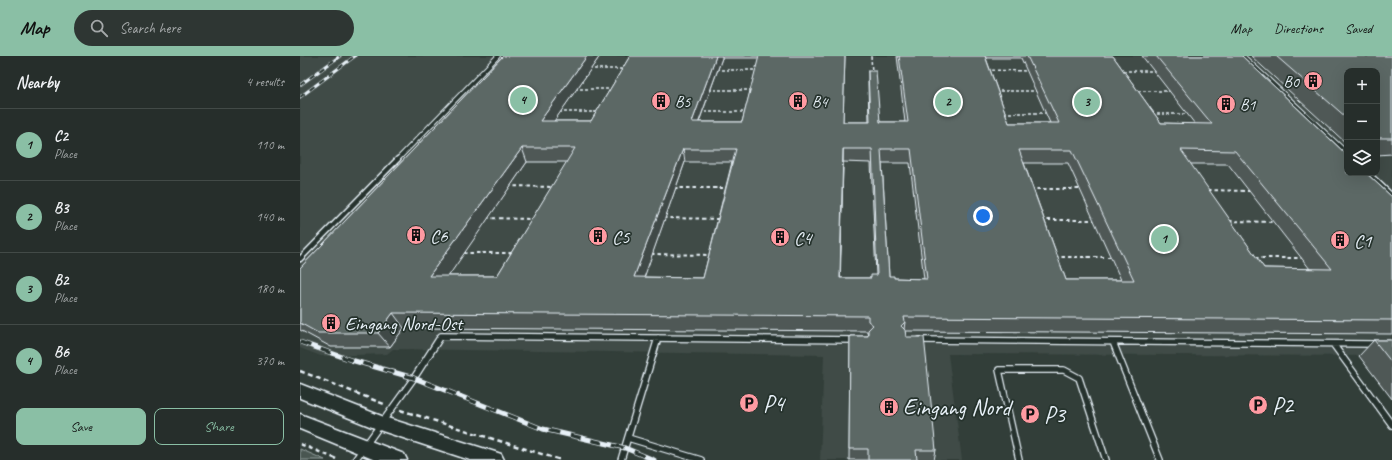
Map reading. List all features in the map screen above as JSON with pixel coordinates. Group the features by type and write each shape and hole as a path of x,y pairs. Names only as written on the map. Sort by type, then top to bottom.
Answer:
{"main road":[{"path":"300,391 382,424 495,460"},
{"path":"300,421 360,454 398,460"}],"lane":[{"path":"300,260 498,56"},
{"path":"1244,57 1344,150"},
{"path":"1371,176 1392,196"},
{"path":"360,454 441,336 860,340"},
{"path":"621,460 658,338"},
{"path":"911,340 1377,344"},
{"path":"1113,342 1160,460"},
{"path":"1333,344 1392,425"},
{"path":"1019,460 999,370 1064,370 1079,378 1106,460"},
{"path":"628,438 701,460"}],"path":[{"path":"871,56 872,78"},
{"path":"586,69 626,69"},
{"path":"713,70 760,70"},
{"path":"984,70 1031,71"},
{"path":"1119,71 1158,71"},
{"path":"571,89 614,89"},
{"path":"706,90 755,90"},
{"path":"990,91 1040,91"},
{"path":"1133,91 1174,92"},
{"path":"555,112 600,112"},
{"path":"697,112 749,112"},
{"path":"998,113 1051,114"},
{"path":"1149,114 1192,114"},
{"path":"503,186 558,187"},
{"path":"670,188 732,188"},
{"path":"1024,189 1086,189"},
{"path":"1206,190 1254,190"},
{"path":"481,218 539,219"},
{"path":"658,218 724,219"},
{"path":"1035,220 1101,220"},
{"path":"1228,221 1278,222"},
{"path":"459,253 514,253"},
{"path":"645,254 715,255"},
{"path":"1048,257 1118,257"},
{"path":"1254,258 1308,258"},
{"path":"300,371 393,408 561,460"},
{"path":"300,444 339,460"}],"shaded area":[{"path":"300,56 1392,56 1392,356 948,354 962,460 820,460 824,355 393,349 387,354 321,356 300,348"},
{"path":"300,449 325,460 300,460"}],"building":[{"path":"503,56 587,56 540,121 591,121 630,56 716,56 692,122 742,122 759,56 845,56 843,122 870,122 868,71 876,71 880,122 908,122 899,56 985,56 1009,123 1059,123 1027,56 1113,56 1161,123 1212,124 1156,56 1242,56 1344,152 1344,176 1369,176 1392,197 1392,320 904,317 905,322 901,326 905,330 906,337 924,337 936,450 916,450 917,460 868,460 868,449 849,449 850,336 868,336 868,330 873,325 868,321 868,316 393,313 378,333 318,333 300,323 300,268","holes":["522,148 575,148 497,276 429,276","683,149 736,149 703,278 634,277","843,149 872,149 877,275 871,275 871,278 840,278","881,149 911,149 927,279 894,278 894,276 889,276","1019,150 1072,150 1134,280 1066,280","1181,150 1235,151 1332,269 1264,268"]},
{"path":"1276,56 1392,56 1392,138 1380,138 1380,68 1344,68 1344,115"},
{"path":"1374,340 1392,340 1392,363"}],"railway":[{"path":"300,85 340,56"},
{"path":"300,97 355,56"},
{"path":"300,342 351,360 414,378 543,429 625,448 654,460"}],"place":[{"name":"B0","path":"1313,81"},
{"name":"B6","path":"523,100"},
{"name":"B5","path":"661,101"},
{"name":"B4","path":"798,101"},
{"name":"B3","path":"948,102"},
{"name":"B2","path":"1087,102"},
{"name":"B1","path":"1226,104"},
{"name":"C6","path":"416,235"},
{"name":"C5","path":"598,236"},
{"name":"C4","path":"780,237"},
{"name":"C2","path":"1164,239"},
{"name":"C1","path":"1340,240"},
{"name":"Eingang Nord-Ost","path":"331,323"},
{"name":"P4","path":"749,403"},
{"name":"P2","path":"1258,405"},
{"name":"Eingang Nord","path":"889,407"},
{"name":"P3","path":"1030,414"}]}
